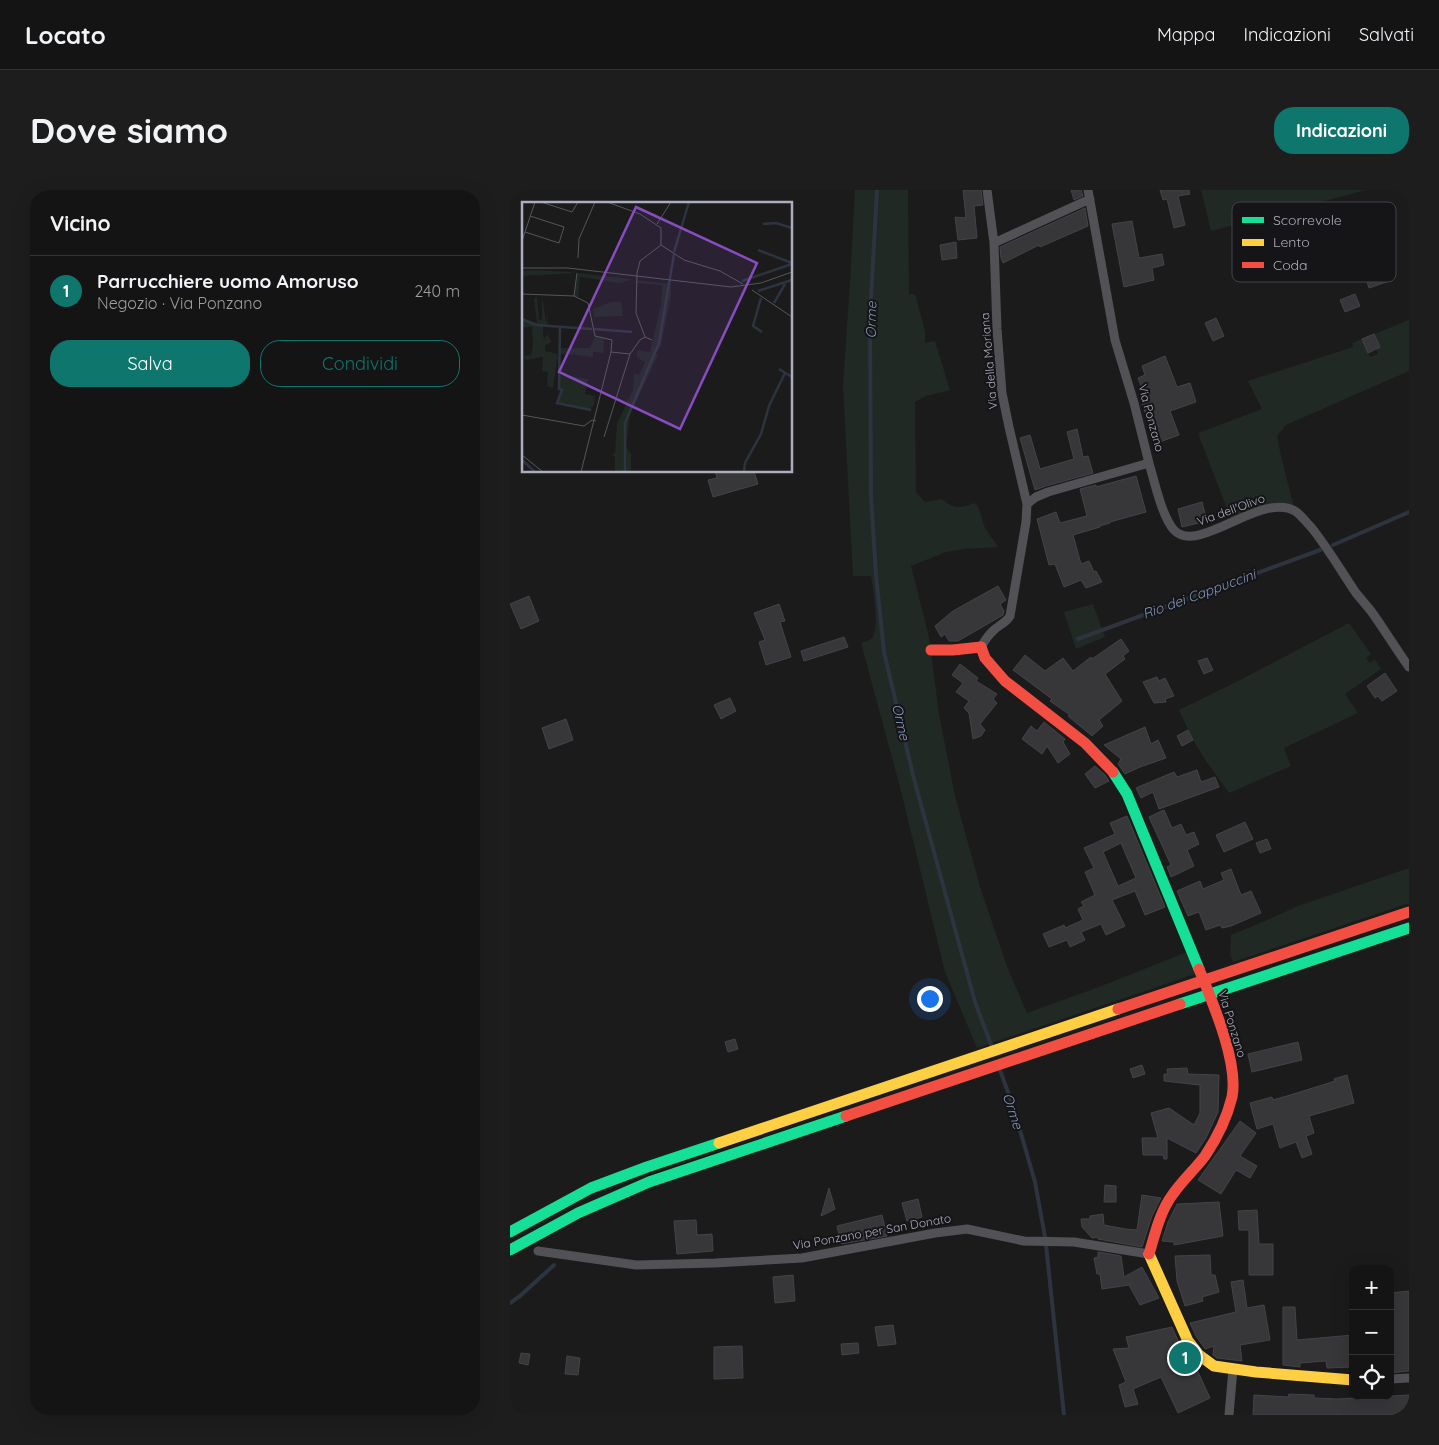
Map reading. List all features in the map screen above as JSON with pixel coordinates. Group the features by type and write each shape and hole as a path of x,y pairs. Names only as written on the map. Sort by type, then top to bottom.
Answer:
{"main road":[{"path":"931,650 981,647"},
{"name":"Via Ponzano","path":"981,647 985,658 1005,680 1085,743 1112,770 1127,794 1190,945 1218,1018 1230,1059 1233,1080 1232,1096 1217,1137 1204,1158 1172,1196 1160,1219 1149,1254"},
{"path":"510,1232 591,1188 625,1175 1409,912"},
{"path":"510,1250 602,1201 649,1182 1409,928"},
{"path":"1149,1254 1188,1341 1199,1355 1214,1366 1256,1372 1349,1380"}],"street":[{"name":"Via della Moriana","path":"987,190 994,243 997,329 1002,393 1027,504"},
{"path":"994,243 1089,194"},
{"name":"Via Ponzano","path":"1027,504 1036,496 1149,463 1134,403 1115,340 1089,194"},
{"name":"Via dell'Olivo","path":"1149,463 1168,521 1174,531 1180,534 1198,536 1269,508 1284,507 1295,511 1327,548 1356,593 1409,667"},
{"path":"981,647 992,630 1007,621 1010,616 1026,522 1027,504"},
{"name":"Via Ponzano per San Donato","path":"538,1251 636,1265 715,1263 802,1258 935,1233 968,1229 1024,1241 1074,1242 1149,1254"},
{"path":"1229,1415 1233,1369"},
{"path":"1394,1379 1409,1378"}],"shaded area":[{"path":"855,190 908,190 909,294 915,294 925,331 925,343 935,341 950,390 926,396 915,402 916,492 925,502 942,499 950,505 957,507 974,503 978,506 985,528 998,547 946,552 911,566 929,637 939,714 955,796 981,890 1008,969 1027,1013 1192,950 1201,972 977,1048 945,972 901,791 861,643 872,638 876,627 876,618 871,576 853,576 843,385"},
{"path":"1201,190 1366,190 1321,202 1232,202 1232,225 1211,231"},
{"path":"1409,320 1409,371 1286,425 1277,436 1295,511 1284,507 1232,522 1198,433 1262,409 1248,381 1353,347 1352,343 1362,339 1370,357 1378,354 1376,349 1380,347 1374,334"},
{"path":"1093,604 1105,637 1076,649 1064,612"},
{"path":"1349,623 1371,654 1366,658 1370,663 1375,660 1381,669 1345,694 1358,713 1284,748 1291,766 1229,793 1193,740 1179,710"},
{"path":"1409,868 1409,903 1233,962 1230,955 1231,935 1298,906"}],"building":[{"path":"963,190 981,190 983,205 974,206 977,238 958,240 955,217 966,218"},
{"path":"1071,190 1081,190 1083,196 1074,200"},
{"path":"1160,190 1189,190 1190,194 1178,196 1185,225 1174,228 1167,199 1163,200"},
{"path":"1085,208 1088,226 1040,247 1039,245 1003,263 1000,247"},
{"path":"1132,221 1139,258 1162,254 1164,265 1152,268 1154,280 1124,287 1112,224"},
{"path":"956,242 957,258 942,260 940,245"},
{"path":"1367,282 1386,282 1369,288"},
{"path":"1355,294 1360,306 1345,312 1340,300"},
{"path":"1216,318 1224,336 1213,341 1205,323"},
{"path":"1374,334 1380,347 1368,353 1362,339"},
{"path":"1165,356 1177,387 1190,383 1196,402 1170,411 1179,435 1157,443 1142,404 1147,402 1138,378 1145,375 1142,366"},
{"path":"1077,429 1083,457 1088,456 1093,473 1035,490 1020,438 1030,435 1040,469 1074,459 1067,432"},
{"path":"715,472 754,472 758,484 713,497 708,480 717,478"},
{"path":"1136,476 1146,512 1073,535 1081,564 1089,561 1094,572 1096,571 1102,582 1086,588 1081,580 1064,587 1055,564 1049,565 1037,519 1056,512 1060,523 1087,516 1080,489 1096,485 1096,487"},
{"path":"1202,502 1207,521 1182,527 1178,509"},
{"path":"998,586 1006,600 1000,604 1004,611 1003,615 958,641 949,641 945,634 941,637 935,626 953,611"},
{"path":"529,596 539,621 521,629 510,604"},
{"path":"779,604 785,621 780,622 791,657 766,665 759,642 765,640 754,613"},
{"path":"844,637 848,647 804,661 801,651"},
{"path":"1121,639 1129,651 1123,656 1125,659 1105,674 1122,701 1099,720 1103,726 1092,736 1068,716 1070,715 1050,701 1052,699 1013,670 1025,655 1045,671 1063,658 1073,671 1091,657 1092,659"},
{"path":"1207,658 1213,670 1204,674 1198,661"},
{"path":"960,664 978,678 976,681 997,694 993,699 997,703 980,724 985,730 981,736 973,739 969,713 964,708 969,701 956,692 963,683 952,675"},
{"path":"1385,673 1397,691 1382,701 1378,696 1375,698 1367,686"},
{"path":"1157,677 1159,681 1165,678 1174,696 1165,699 1166,702 1154,703 1143,682"},
{"path":"730,698 736,711 721,719 714,705"},
{"path":"566,719 573,740 549,749 542,728"},
{"path":"1044,722 1065,739 1063,742 1070,754 1058,763 1047,746 1042,754 1022,739 1031,726 1037,731"},
{"path":"1145,727 1151,744 1158,740 1166,758 1125,774 1118,764 1121,759 1104,745"},
{"path":"1188,730 1193,740 1182,746 1177,736"},
{"path":"1095,766 1109,781 1095,788 1085,774"},
{"path":"1197,770 1201,782 1215,777 1219,787 1159,809 1153,792 1141,798 1136,788 1174,772 1177,777"},
{"path":"1164,810 1172,828 1181,824 1186,835 1194,832 1199,844 1187,850 1194,866 1171,877 1167,867 1171,865 1149,817"},
{"path":"1127,816 1165,907 1145,915 1135,891 1112,900 1125,926 1106,935 1101,924 1081,932 1085,940 1070,947 1067,940 1049,947 1043,934 1064,925 1065,928 1083,920 1078,909 1084,906 1081,902 1095,895 1085,872 1094,868 1084,848 1115,834 1110,823","holes":["1121,843 1136,878 1118,886 1103,852"]},
{"path":"1245,822 1253,839 1224,852 1216,835"},
{"path":"1267,839 1271,849 1260,853 1256,843"},
{"path":"1231,869 1241,895 1251,891 1261,913 1231,926 1222,928 1220,925 1206,930 1199,912 1188,916 1177,891 1200,881 1203,889 1224,880 1221,873"},
{"path":"735,1039 738,1049 728,1052 725,1042"},
{"path":"1298,1042 1302,1060 1252,1072 1248,1054"},
{"path":"1142,1065 1145,1074 1133,1078 1130,1069"},
{"path":"1187,1068 1188,1074 1219,1075 1218,1112 1206,1138 1196,1153 1167,1138 1167,1159 1164,1159 1163,1155 1143,1155 1142,1138 1158,1138 1151,1113 1169,1108 1194,1125 1200,1113 1200,1085 1164,1081 1164,1074 1168,1074 1167,1069"},
{"path":"1347,1075 1354,1103 1309,1116 1314,1133 1306,1136 1312,1154 1302,1158 1296,1142 1280,1148 1273,1124 1257,1129 1250,1103 1272,1097 1273,1100 1335,1081 1334,1079"},
{"path":"1240,1121 1256,1133 1240,1156 1257,1166 1250,1178 1236,1170 1221,1194 1198,1180"},
{"path":"1105,1185 1116,1186 1116,1202 1104,1202"},
{"path":"829,1188 835,1209 821,1216"},
{"path":"1142,1195 1161,1198 1152,1216 1142,1247 1098,1239 1098,1237 1092,1238 1082,1227 1081,1219 1090,1219 1090,1216 1103,1214 1104,1225 1137,1230"},
{"path":"918,1199 922,1217 907,1221 902,1203"},
{"path":"1219,1202 1223,1236 1174,1245 1174,1242 1162,1241 1168,1222 1177,1204"},
{"path":"1257,1210 1259,1244 1273,1244 1273,1275 1249,1275 1249,1230 1239,1230 1238,1211"},
{"path":"882,1215 887,1236 841,1244 837,1226"},
{"path":"696,1220 697,1235 712,1234 713,1251 677,1254 674,1221"},
{"path":"1098,1252 1121,1256 1124,1277 1142,1267 1159,1298 1140,1305 1129,1285 1102,1289 1100,1274 1097,1274 1094,1258 1098,1257"},
{"path":"1210,1255 1211,1275 1215,1275 1219,1292 1202,1297 1203,1301 1185,1306 1177,1281 1175,1256"},
{"path":"793,1275 795,1301 775,1303 773,1277"},
{"path":"1243,1280 1247,1308 1264,1305 1270,1340 1240,1345 1242,1361 1217,1358 1213,1355 1214,1346 1205,1349 1190,1323 1236,1312 1231,1282"},
{"path":"1409,1291 1409,1371 1394,1373 1394,1310 1394,1293"},
{"path":"1283,1307 1295,1307 1297,1340 1349,1335 1349,1367 1327,1368 1326,1361 1300,1363 1300,1367 1283,1365"},
{"path":"893,1325 896,1344 878,1346 875,1327"},
{"path":"1172,1327 1180,1345 1193,1361 1210,1398 1178,1413 1161,1377 1133,1389 1138,1404 1125,1407 1119,1385 1126,1382 1113,1349 1129,1348 1126,1337"},
{"path":"858,1343 859,1353 842,1355 841,1344"},
{"path":"742,1346 743,1378 714,1379 714,1347"},
{"path":"521,1353 530,1354 528,1365 519,1363"},
{"path":"567,1356 580,1358 578,1375 565,1374"},
{"path":"1289,1394 1314,1395 1314,1398 1349,1398 1349,1400 1394,1400 1394,1396 1409,1395 1409,1415 1253,1415 1254,1395 1288,1397"}],"waterway":[{"name":"Orme","path":"877,190 870,316 871,496 876,575 884,652 914,779 975,1002 992,1047"},
{"name":"Rio dei Cappuccini","path":"1333,545 1409,512"},
{"name":"Rio dei Cappuccini","path":"1078,639 1320,550"},
{"name":"Orme","path":"1000,1070 1013,1106 1035,1182 1045,1237"},
{"name":"Orme","path":"1046,1245 1064,1415"},
{"path":"510,1303 554,1265"}],"traffic: fast":[{"path":"1113,772 1127,794 1199,969"},
{"path":"1180,1004 1409,928"},
{"path":"510,1250 578,1213 649,1182 846,1116"},
{"path":"510,1232 591,1188 719,1143"}],"traffic: slow":[{"path":"719,1143 1118,1009"},
{"path":"1149,1254 1188,1341 1199,1355 1214,1366 1256,1372 1349,1380"}],"traffic: jam":[{"path":"931,650 981,647 985,658 1005,681 1085,743 1113,772"},
{"path":"1118,1009 1409,912"},
{"path":"1149,1254 1158,1223 1168,1201 1209,1149 1224,1120 1232,1097 1232,1067 1228,1050 1199,969"},
{"path":"846,1116 1180,1004"}],"place":[{"name":"Parrucchiere uomo Amoruso","path":"1185,1358"}]}
